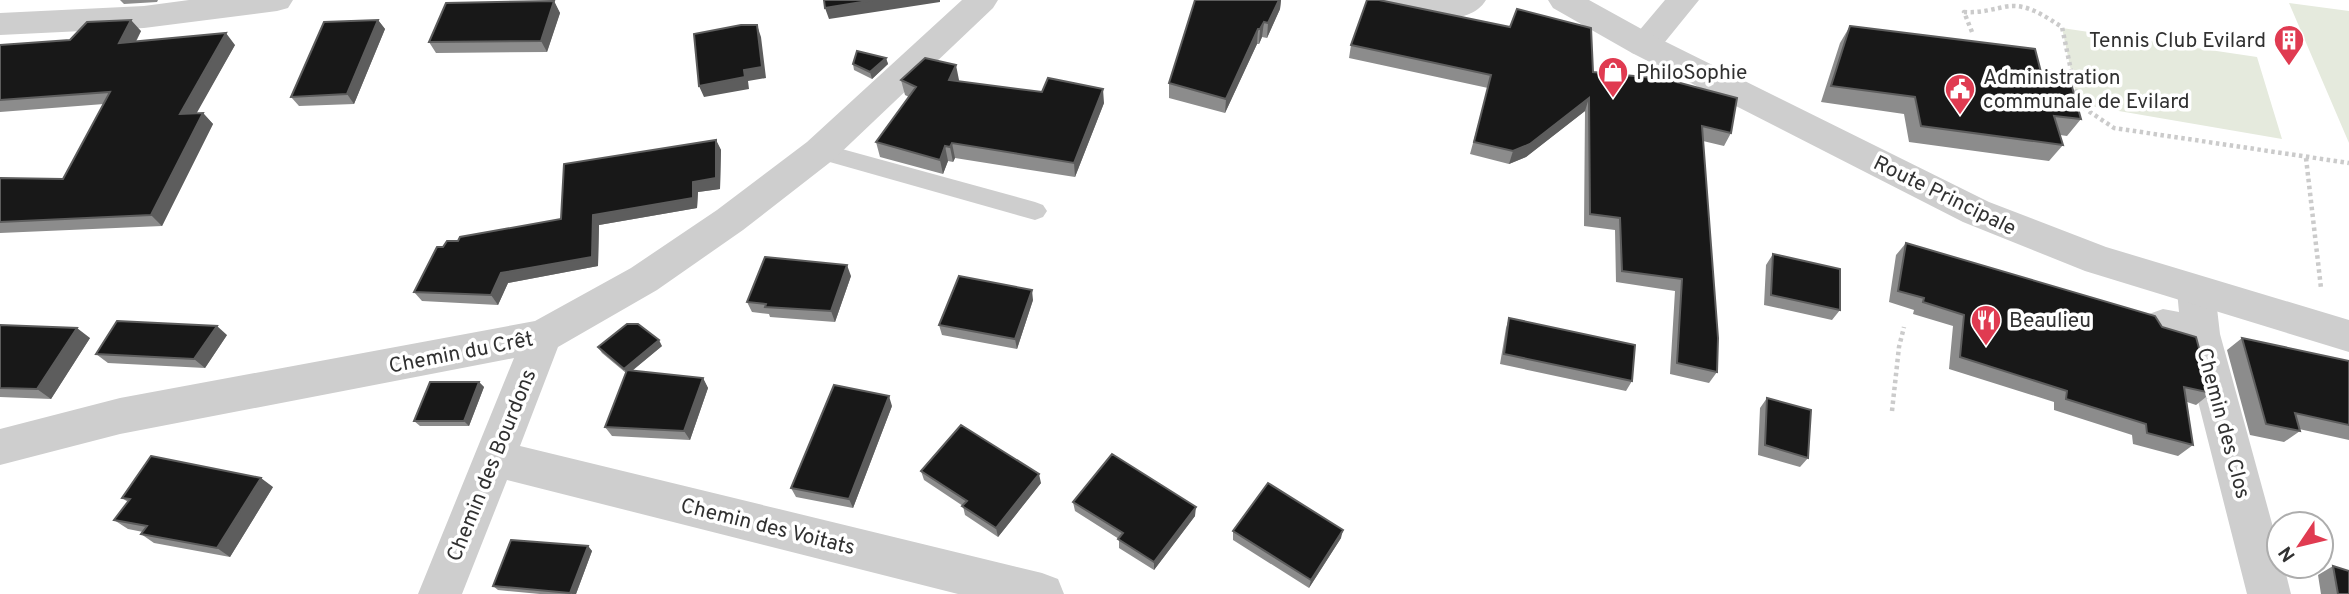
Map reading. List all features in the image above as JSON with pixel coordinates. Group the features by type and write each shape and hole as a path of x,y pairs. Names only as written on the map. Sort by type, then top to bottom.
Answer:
{"street":[{"path":"0,24 144,17 277,0"},
{"name":"Chemin du Crêt","path":"0,447 120,416 543,336 644,279 730,220 820,151 982,0"},
{"path":"1390,0 1451,8 1470,0"},
{"name":"Route Principale","path":"1564,0 1644,45 1976,212 2098,260 2349,336"},
{"path":"1644,45 1683,0"},
{"name":"Chemin des Clos","path":"2196,291 2181,330 2269,594"},
{"name":"Chemin des Bourdons","path":"440,594 543,336"},
{"name":"Chemin des Voitats","path":"494,458 1042,594"}],"lane":[{"path":"820,151 1035,211"}],"path":[{"path":"1972,32 1964,12 1984,13 2006,6 2034,9 2062,27 2078,104 2114,128 2349,163"},
{"path":"2305,158 2322,292"},
{"path":"1892,411 1898,378 1898,341 1904,327"}],"shaded area":[{"path":"2289,3 2349,11 2349,143"},
{"path":"2062,28 2257,57 2282,139 2078,104"}],"building":[{"path":"824,0 874,0 825,8"},
{"path":"1195,0 1279,0 1268,23 1264,22 1258,29 1226,99 1169,83"},
{"path":"1367,0 1379,0 1510,27 1517,9 1591,28 1593,72 1665,79 1737,98 1731,133 1702,126 1718,338 1717,372 1677,363 1682,279 1622,271 1620,218 1590,214 1589,98 1530,144 1513,151 1474,142 1491,75 1351,45"},
{"path":"554,1 541,41 429,42 446,3"},
{"path":"131,20 119,43 226,33 180,114 203,113 151,215 0,222 0,178 63,179 110,92 0,100 0,45 70,40 87,22"},
{"path":"378,20 347,94 291,97 324,22"},
{"path":"741,25 757,25 762,67 744,70 745,77 699,86 694,34"},
{"path":"1850,26 2035,49 2041,72 2069,76 2081,119 2054,116 2063,145 1921,126 1915,97 1831,86"},
{"path":"857,51 886,58 870,72 853,64"},
{"path":"925,58 956,65 949,80 1042,92 1048,78 1103,89 1074,163 952,143 950,147 945,146 940,160 876,142 916,87 901,80"},
{"path":"716,140 716,178 693,182 693,198 593,215 592,257 501,273 491,295 414,292 437,247 443,247 447,241 561,219 564,164"},
{"path":"1906,243 2155,316 2162,327 2196,337 2211,393 2184,387 2193,445 2147,433 2146,424 2066,399 2067,391 1960,357 1964,315 1923,302 1924,298 1898,291"},
{"path":"1773,254 1840,269 1840,310 1771,295"},
{"path":"765,257 847,265 831,311 765,307 766,304 747,302"},
{"path":"959,276 1032,290 1015,339 939,325"},
{"path":"1509,318 1635,345 1632,381 1504,354"},
{"path":"117,321 217,326 194,359 96,354"},
{"path":"627,324 638,324 659,340 624,369 598,347"},
{"path":"0,325 77,328 37,389 0,388"},
{"path":"2242,338 2349,361 2349,425 2295,413 2300,431 2266,424"},
{"path":"627,370 703,378 684,431 605,427"},
{"path":"430,382 479,382 464,421 414,421"},
{"path":"834,385 889,396 849,499 791,488"},
{"path":"1767,398 1811,410 1808,458 1765,445"},
{"path":"961,425 1039,474 996,528 962,506 967,501 921,471"},
{"path":"1112,454 1196,507 1154,562 1118,539 1123,533 1073,502"},
{"path":"151,456 261,478 217,548 141,534 147,526 114,520 130,499 122,498"},
{"path":"1268,483 1343,530 1311,580 1233,531"},
{"path":"511,540 588,546 570,593 493,586"},
{"path":"2335,567 2349,571 2349,594 2338,594"}],"place":[{"name":"Tennis Club Evilard","path":"2289,67"},
{"name":"PhiloSophie","path":"1613,99"},
{"name":"Administration communale de Evilard","path":"1960,116"},
{"name":"Beaulieu","path":"1986,347"}]}
